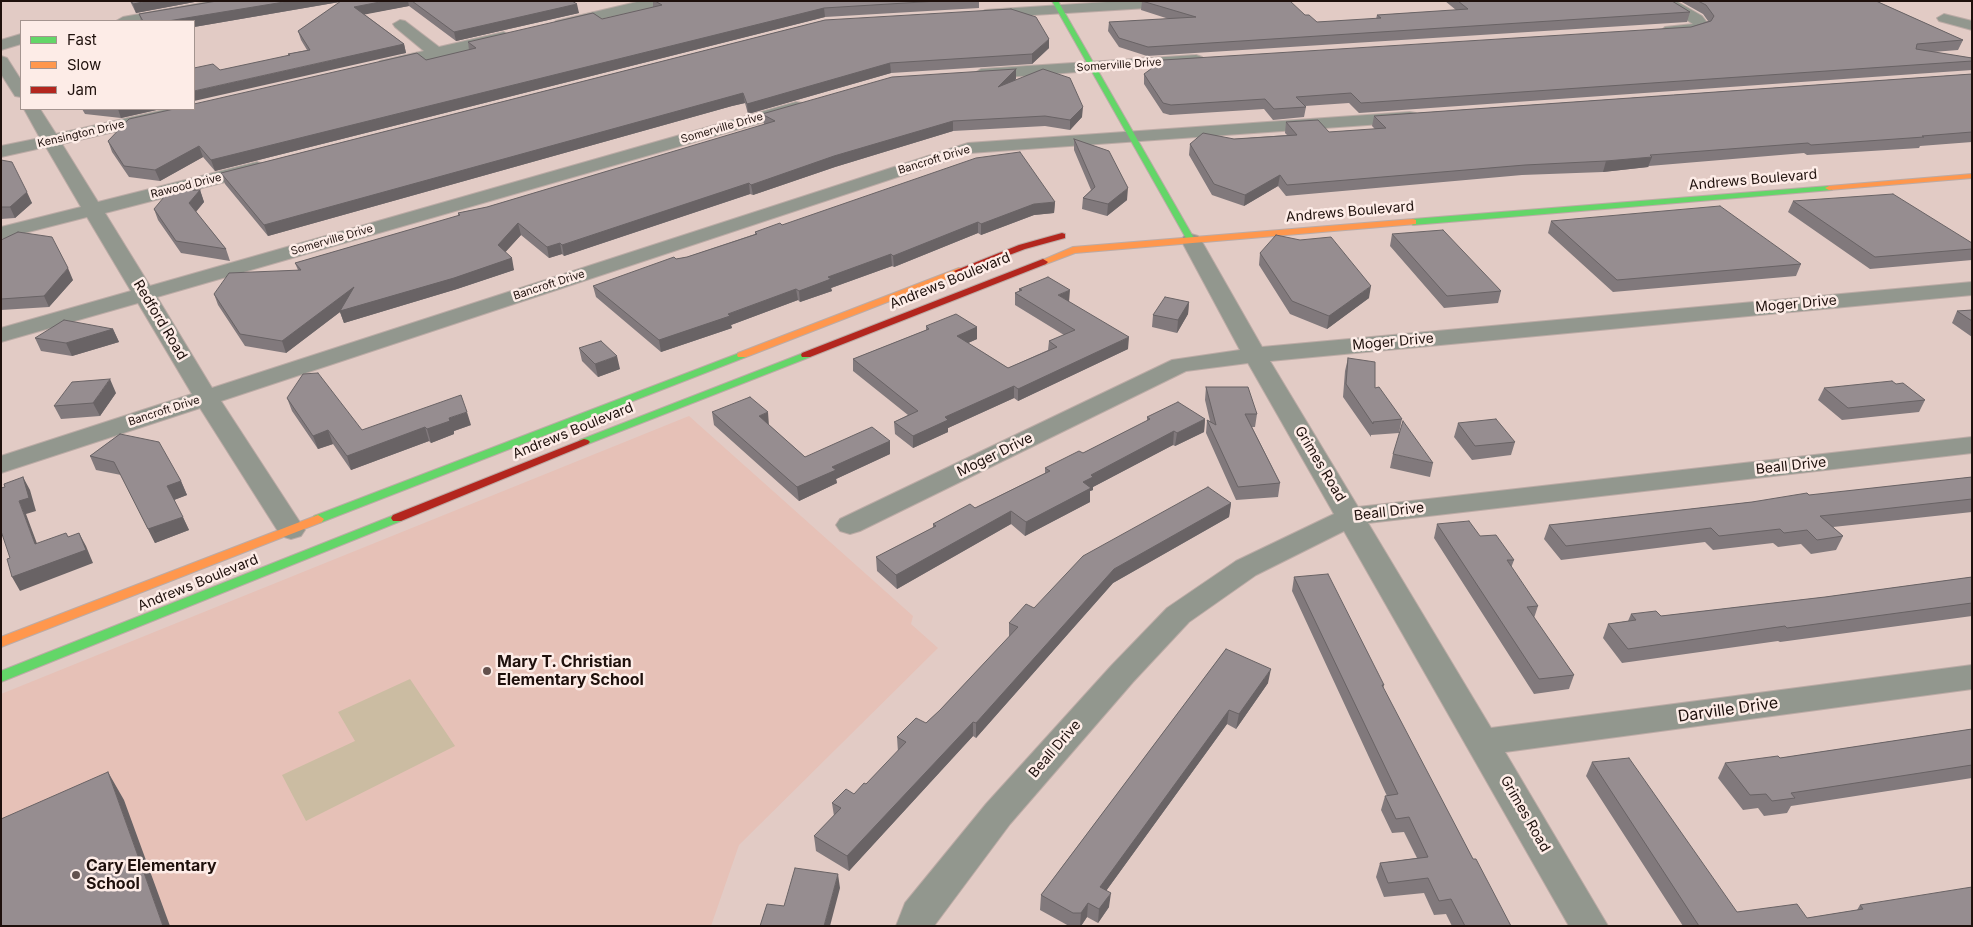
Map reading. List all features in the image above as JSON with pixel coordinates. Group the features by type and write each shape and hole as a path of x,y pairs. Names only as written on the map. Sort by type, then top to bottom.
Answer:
{"street":[{"path":"129,20 240,1"},
{"path":"598,1 615,12"},
{"path":"549,27 661,1"},
{"path":"972,14 1057,5 1196,1"},
{"path":"1648,31 1702,26 1697,19 1666,1"},
{"name":"Grimes Road","path":"1057,5 1255,355 1484,742 1589,926"},
{"path":"1944,18 1972,26"},
{"path":"400,24 436,53"},
{"path":"368,68 521,33"},
{"path":"1,45 20,39"},
{"name":"Somerville Drive","path":"968,75 1211,59"},
{"path":"4,68 20,91"},
{"name":"Somerville Drive","path":"1,335 814,102"},
{"name":"Redford Road","path":"33,110 206,397 291,530"},
{"name":"Kensington Drive","path":"1,152 187,110"},
{"name":"Bancroft Drive","path":"1,465 968,148 1428,116"},
{"name":"Rawood Drive","path":"1,233 276,163"},
{"name":"Andrews Boulevard","path":"1,677 1072,250 1184,229 1972,176"},
{"name":"Andrews Boulevard","path":"1,642 1022,247 1052,237 1071,235"},
{"name":"Moger Drive","path":"850,525 1180,365 1255,355 1972,288"},
{"name":"Beall Drive","path":"915,926 918,915 998,814 1122,674 1178,615 1246,568 1351,516 1972,445"},
{"name":"Darville Drive","path":"1484,742 1972,677"}],"shaded area":[{"name":"Mary T. Christian Elementary School","path":"689,416 913,616 911,624 938,648 739,845 711,926 1,926 1,694"},
{"path":"410,679 455,746 306,821 282,775 355,741 338,712"}],"building":[{"path":"131,1 148,1 133,4"},
{"path":"217,1 290,1 174,20 142,20 139,14"},
{"path":"341,1 385,1 354,7 404,44 195,91 195,68 213,64 220,70 310,50 298,31"},
{"path":"412,1 572,1 577,4 454,32"},
{"path":"655,1 938,1 824,8 211,160 199,146 155,170 124,166 108,141 129,119 170,110 195,110 195,104 417,53 426,60 476,48 468,42 593,13 602,19 662,5"},
{"path":"1142,1 1290,1 1305,15 1309,15 1317,22 1381,18 1377,15 1468,9 1458,1 1672,1 1690,12 1148,47 1119,38 1109,22 1196,17"},
{"path":"1698,1 1876,1 1963,40 1917,44 1916,49 1972,58 1972,61 1361,103 1351,93 1296,97 1306,107 1274,109 1265,99 1171,105 1163,103 1144,74 1163,60 1691,27 1711,21 1714,16 1706,5"},
{"path":"1011,9 1036,17 1049,39 1032,54 890,63 747,104 743,93 264,225 221,173 825,20"},
{"path":"1016,69 998,87 1043,69 1070,78 1083,107 1070,120 1045,116 953,121 834,156 751,185 749,183 562,245 560,243 547,247 518,223 498,245 512,258 454,278 340,311 354,287 282,341 240,334 214,294 229,273 301,270 295,263 460,215 458,213 487,207 775,121 762,114 892,77"},
{"path":"1972,74 1972,132 1922,136 1924,137 1811,145 1808,143 1650,155 1652,157 1606,161 1525,165 1287,185 1280,175 1245,195 1214,184 1190,144 1203,133 1234,139 1297,135 1286,122 1318,120 1329,132 1386,128 1374,116"},
{"path":"1074,139 1109,151 1128,188 1108,204 1083,198 1095,187"},
{"path":"1020,152 1055,202 1034,204 981,224 978,222 893,256 891,254 828,277 831,279 799,291 796,289 728,314 730,316 659,340 593,286 674,257 676,259 687,257 757,234 755,232 780,223 782,225 976,158"},
{"path":"1,160 12,162 27,192 10,207 1,207"},
{"path":"200,190 189,203 226,249 176,241 154,209 169,191"},
{"path":"1893,194 1972,243 1972,249 1875,257 1793,201"},
{"path":"1720,206 1801,264 1617,280 1551,221"},
{"path":"1443,230 1501,291 1447,296 1392,234"},
{"path":"18,232 52,237 68,268 44,296 1,299 1,240"},
{"path":"1276,235 1300,240 1331,237 1371,286 1329,316 1292,301 1260,253"},
{"path":"1048,277 1070,290 1058,295 1129,337 1018,389 1014,386 945,417 948,420 913,436 894,422 918,411 853,359 929,329 926,326 956,314 977,327 957,336 1008,368 1057,347 1049,341 1075,330 1015,293 1022,290 1019,289"},
{"path":"1165,297 1189,302 1178,320 1153,315"},
{"path":"1972,310 1972,321 1957,311"},
{"path":"64,320 113,329 66,343 35,338"},
{"path":"601,341 617,356 595,364 579,348"},
{"path":"1348,358 1375,362 1375,388 1379,387 1402,419 1373,422 1373,424 1346,384"},
{"path":"318,373 362,430 461,395 467,412 449,418 450,421 427,429 425,427 347,456 328,430 313,436 287,398 303,374"},
{"path":"110,379 93,403 54,406 72,382"},
{"path":"1892,381 1896,384 1903,383 1925,400 1848,408 1824,388"},
{"path":"1206,387 1248,387 1257,414 1245,414 1280,483 1238,487 1207,420 1216,425"},
{"path":"750,397 768,412 759,416 805,457 872,427 890,441 832,467 836,470 797,487 712,412"},
{"path":"1178,402 1205,419 1177,433 1174,431 1091,475 1093,477 1083,482 1091,488 1026,522 1011,511 896,575 876,557 936,526 933,524 970,504 975,508 1050,471 1045,468 1079,451 1083,453 1150,419 1147,417"},
{"path":"1496,419 1515,442 1475,446 1458,423"},
{"path":"1403,421 1433,463 1393,454"},
{"path":"120,434 159,442 181,481 167,486 183,517 148,529 114,462 90,456"},
{"path":"23,477 29,498 19,501 35,544 66,533 68,537 79,533 86,550 12,577 7,559 10,558 1,531 1,488 5,487 4,484"},
{"path":"1972,477 1972,499 1820,516 1843,536 1817,540 1807,530 1784,533 1780,529 1719,536 1711,528 1566,546 1549,525 1752,502 1807,493 1809,495"},
{"path":"1208,487 1231,503 1114,569 976,723 973,722 847,856 814,836 841,808 832,803 846,789 854,794 864,783 866,784 906,742 897,737 916,718 926,723 1018,627 1009,623 1026,604 1034,608 1083,556"},
{"path":"1469,521 1480,536 1496,535 1514,560 1507,560 1538,606 1527,607 1574,675 1539,679 1437,524"},
{"path":"1328,574 1384,685 1382,685 1473,859 1476,859 1511,926 1465,926 1451,899 1439,901 1428,878 1388,883 1380,863 1428,857 1409,817 1396,819 1385,796 1398,794 1294,577"},
{"path":"1972,577 1972,603 1787,628 1785,626 1628,649 1608,624 1636,620 1631,614 1656,611 1661,616 1825,597"},
{"path":"1226,649 1271,669 1239,714 1229,710 1100,887 1111,893 1099,909 1088,903 1081,913 1073,913 1041,895"},
{"path":"1972,729 1972,765 1791,793 1795,798 1772,801 1766,794 1750,795 1725,763 1778,756 1780,758"},
{"path":"1629,758 1737,912 1797,904 1807,918 1863,909 1860,905 1972,887 1972,926 1699,926 1592,762"},
{"name":"Cary Elementary School","path":"108,772 163,926 1,926 1,819"},
{"path":"795,868 838,874 824,926 760,926 767,904 784,906"}],"traffic: fast":[{"path":"1055,1 1191,240"},
{"path":"1413,222 1829,188"},
{"path":"318,519 742,355"},
{"path":"584,442 806,355"},
{"path":"1,677 397,518"}],"traffic: slow":[{"path":"1829,188 1972,176"},
{"path":"1043,262 1073,250 1413,222"},
{"path":"742,355 959,271"},
{"path":"1,642 318,519"}],"traffic: jam":[{"path":"959,271 1022,247 1062,236"},
{"path":"806,355 1043,262"},
{"path":"397,518 584,442"}],"place":[{"name":"Mary T. Christian Elementary School","path":"487,671"},
{"name":"Cary Elementary School","path":"76,875"}]}
